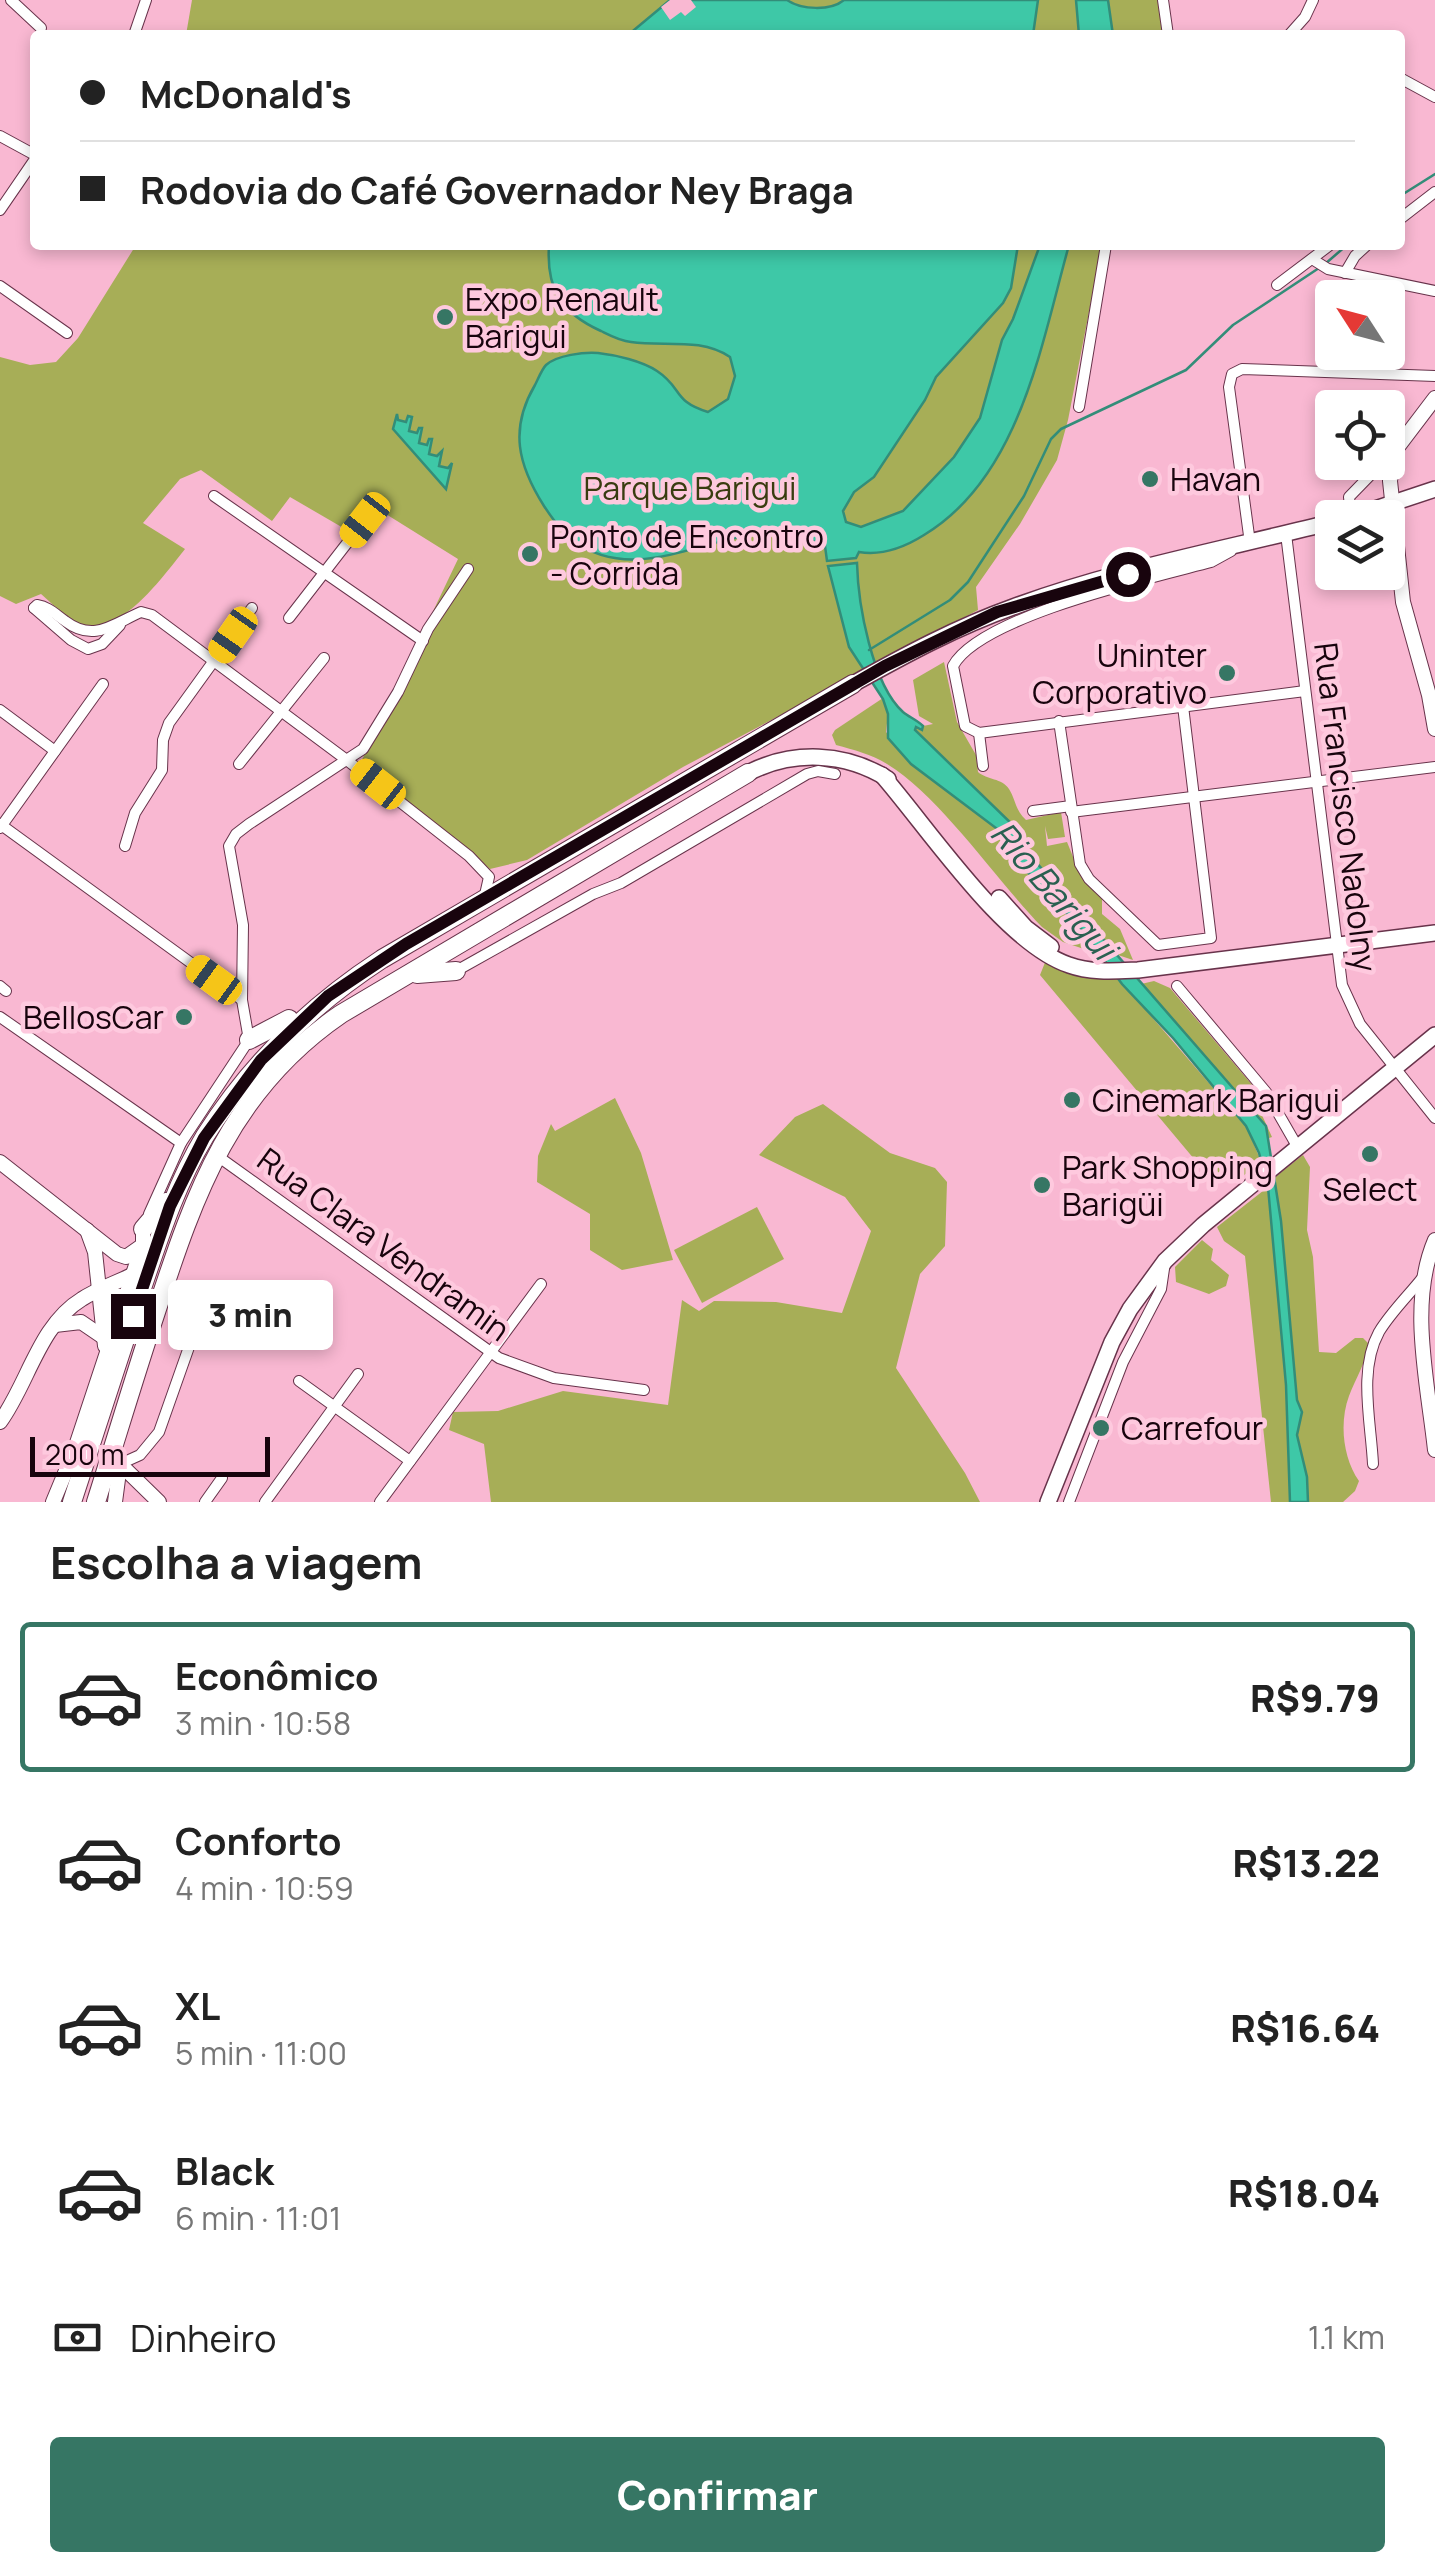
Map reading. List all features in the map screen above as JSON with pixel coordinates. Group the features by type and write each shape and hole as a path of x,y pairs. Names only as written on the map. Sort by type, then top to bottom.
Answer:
{"highway":[{"path":"249,1040 278,1027 327,991 854,684"},
{"path":"96,1502 186,1218 241,1112 289,1054 340,1014 748,773"},
{"path":"143,1237 179,1186 204,1138 261,1060 311,1010 382,959"},
{"path":"402,978 456,970"},
{"path":"72,1502 179,1186"},
{"path":"120,1464 130,1391"}],"main road":[{"path":"1404,500 1435,490"},
{"path":"854,684 958,628 1016,606 1082,585 1315,526"},
{"path":"748,773 782,760 813,757 849,761 882,775 921,808 1039,938 1063,954 1110,970 1435,933"},
{"path":"1048,1502 1112,1342 1130,1308 1166,1261 1292,1150 1435,1035"}],"street":[{"path":"12,0 42,28"},
{"path":"134,30 146,0"},
{"path":"1163,0 1167,30"},
{"path":"1298,30 1313,0"},
{"path":"1405,81 1435,98"},
{"path":"0,136 30,154"},
{"path":"0,210 30,165"},
{"path":"1405,215 1435,192"},
{"path":"1079,407 1105,250"},
{"path":"1277,285 1319,264 1327,250"},
{"path":"1346,273 1362,250"},
{"path":"1319,264 1435,291"},
{"path":"0,286 67,333"},
{"path":"983,766 974,732 964,722 953,666 964,651 1043,610 1211,562 1245,544 1228,387 1232,374 1242,368 1435,376"},
{"path":"1405,436 1435,398"},
{"path":"1348,500 1366,480"},
{"path":"214,496 422,641"},
{"path":"289,618 365,520"},
{"name":"Rua Francisco Nadolny","path":"1286,534 1342,985 1351,1008 1435,1118"},
{"path":"53,1502 76,1449 105,1343 181,1143 249,1040 242,1000 242,925 229,846 248,824 363,750 422,641 468,569"},
{"path":"1402,590 1435,729"},
{"path":"120,624 102,644 88,649 60,632 34,608 37,604 46,606 70,625 98,633 140,612 152,616 348,760 470,856 488,877 484,898"},
{"path":"125,846 135,813 162,770 166,729 252,608"},
{"path":"239,764 324,658"},
{"path":"103,684 1,826 242,1000"},
{"path":"974,732 1305,691"},
{"path":"1059,722 1077,852 1084,873 1132,924 1158,945 1211,938 1183,706"},
{"path":"0,710 54,750"},
{"path":"1032,812 1194,797 1435,767"},
{"path":"456,970 621,883 812,772 835,774"},
{"path":"597,862 607,888"},
{"path":"1178,986 1266,1092 1292,1150"},
{"path":"0,1017 181,1143"},
{"name":"Rua Clara Vendramin","path":"216,1155 489,1352 540,1375 644,1390"},
{"path":"0,1162 117,1254 126,1257 143,1237"},
{"path":"87,1229 95,1252 105,1343"},
{"path":"1435,1240 1425,1275 1422,1321 1435,1450"},
{"path":"1069,1502 1128,1350 1161,1289 1166,1261"},
{"path":"0,1422 54,1325 81,1299 132,1275"},
{"path":"1374,1464 1369,1362 1377,1336 1425,1275"},
{"path":"380,1502 541,1284"},
{"path":"120,1464 140,1456 159,1432 208,1296"},
{"path":"1392,1315 1410,1310 1435,1331"},
{"path":"54,1325 81,1322 105,1343"},
{"path":"265,1502 358,1374"},
{"path":"299,1380 410,1461"},
{"path":"114,1502 120,1464"},
{"path":"120,1464 159,1502"},
{"path":"205,1502 222,1478"}],"green space":[{"path":"192,0 1158,0 1162,30 187,30"},
{"name":"Parque Barigui","path":"133,250 1101,250 1057,460 1020,524 976,587 978,610 683,767 527,860 490,869 360,764 458,559 365,501 345,529 290,497 272,521 201,470 180,479 143,523 185,549 155,586 115,620 87,626 69,618 41,594 16,604 0,596 0,357 30,365 56,362 78,338"},
{"path":"944,662 957,722 976,755 978,772 1006,785 1026,820 1061,812 1065,837 1048,839 1045,826 1047,846 1067,842 1080,874 1102,897 1102,914 1120,929 1133,960 1118,955 1029,854 1016,828 915,730 916,726 921,729 933,724 919,716 913,680"},
{"path":"883,698 888,714 886,732 911,764 1000,831 1020,864 1102,955 1063,942 1042,927 948,818 907,779 875,758 836,745 832,735 835,730"},
{"path":"1046,960 1119,979 1246,1126 1261,1161 1243,1176 1205,1172 1040,975"},
{"path":"1154,981 1170,988 1259,1093 1261,1113 1272,1137 1141,984"},
{"path":"615,1098 641,1153 673,1260 622,1270 590,1250 590,1214 537,1182 538,1156 551,1124 555,1131"},
{"path":"823,1104 890,1153 935,1168 947,1182 945,1246 920,1274 896,1368 980,1502 491,1502 484,1444 449,1430 453,1412 498,1411 563,1391 668,1405 682,1300 699,1311 714,1301 776,1302 842,1313 871,1231 845,1197 759,1155 795,1117"},
{"path":"1303,1155 1310,1167 1307,1230 1313,1257 1319,1352 1336,1353 1355,1338 1368,1343 1344,1417 1346,1451 1359,1481 1343,1502 1308,1502 1307,1477 1297,1435 1302,1412 1297,1400 1274,1178"},
{"path":"1268,1187 1286,1385 1290,1502 1271,1502 1245,1256 1224,1241 1217,1227"},
{"path":"757,1207 784,1259 702,1303 674,1250"},
{"path":"1202,1240 1213,1249 1211,1260 1229,1275 1226,1286 1209,1294 1176,1282 1175,1267"}],"water":[{"path":"670,0 787,0 816,8 844,0 1038,0 1034,30 634,30"},
{"path":"1076,0 1108,0 1112,30 1079,30"},
{"path":"549,250 1017,250 1011,288 1003,303 936,377 874,477 854,492 843,511 846,522 861,527 903,511 954,457 980,418 1002,340 1038,250 1068,250 1022,406 983,479 957,510 909,543 885,552 859,552 856,558 827,561 825,546 789,534 734,538 653,558 626,559 599,554 561,530 535,491 520,447 527,401 546,365 586,353 629,359 657,371 683,399 708,412 728,399 735,376 730,357 707,347 623,341 587,324 559,298"},
{"path":"397,414 398,420 406,422 408,416 412,417 409,431 417,433 422,428 419,443 427,445 432,439 429,454 437,456 442,451 439,466 448,468 452,463 446,489 393,429"},
{"name":"Rio Barigui","path":"857,563 869,642 892,699 923,726 922,730 915,730 1016,828 1029,854 1266,1126 1281,1221 1297,1400 1302,1412 1297,1435 1307,1477 1308,1502 1290,1502 1286,1385 1268,1187 1259,1153 1246,1126 1122,984 1083,931 1020,864 1000,831 911,764 888,738 888,714 883,699 849,647 828,566"}],"pier":[{"path":"670,0 691,0 696,7 685,16 681,12 670,20 661,7"}],"waterway":[{"path":"1405,193 1435,174"},
{"path":"1325,264 1341,250"},
{"path":"869,650 950,600 968,582 1024,496 1051,439 1061,429 1186,370 1233,325 1319,268"}],"place":[{"name":"Expo Renault Barigui","path":"445,317"},
{"name":"Havan","path":"1150,479"},
{"name":"Ponto de Encontro - Corrida","path":"530,554"},
{"name":"Uninter Corporativo","path":"1227,673"},
{"name":"BellosCar","path":"184,1017"},
{"name":"Cinemark Barigui","path":"1072,1100"},
{"name":"Select","path":"1370,1154"},
{"name":"Park Shopping Barigüi","path":"1042,1185"},
{"name":"Carrefour","path":"1101,1428"}],"route":[{"path":"133,1316 170,1206 204,1138 261,1060 328,996 406,944 885,666 997,612 1128,574"}]}
